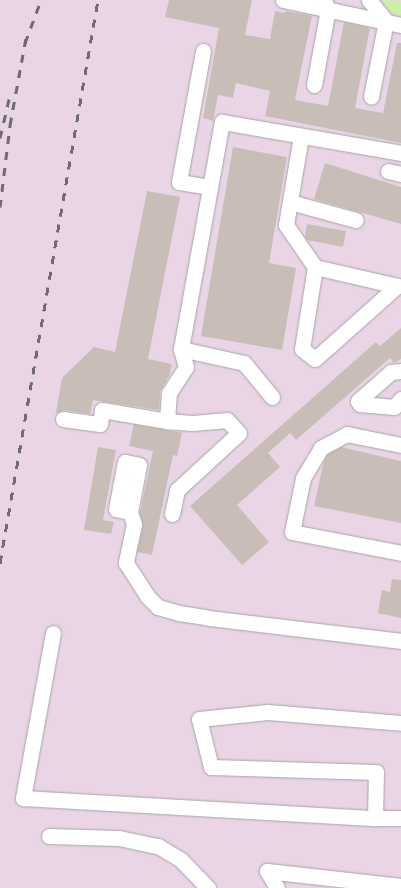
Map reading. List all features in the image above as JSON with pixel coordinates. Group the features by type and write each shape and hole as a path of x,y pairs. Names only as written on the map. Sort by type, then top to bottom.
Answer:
{"lane":[{"path":"283,0 326,5 401,25"},
{"path":"369,0 386,22 371,97"},
{"path":"314,85 326,5"},
{"path":"203,50 179,182 210,187"},
{"path":"167,421 170,393 186,367 181,349 222,122 401,153"},
{"path":"301,136 286,225 315,267 397,286 315,359 302,348 315,267"},
{"path":"290,202 356,220"},
{"path":"181,349 244,363 272,397"},
{"path":"401,371 391,372 358,401 360,404 394,407 401,399"},
{"path":"63,419 100,424 102,410 167,421 192,423 227,420 239,433 177,490 172,514"},
{"path":"401,445 347,434 321,448 303,478 292,532 401,554"},
{"path":"130,512 134,524 126,563 148,597 158,607 179,613 209,618 363,638 401,641"},
{"path":"53,633 23,798 375,818 401,818"},
{"path":"375,818 376,772 211,768 199,719 268,712 401,723"},
{"path":"50,836 119,838 158,846 181,860 208,888"},
{"path":"277,888 267,871 396,886"}],"shaded area":[{"path":"0,0 401,0 401,888 0,888"}],"green space":[{"path":"381,0 401,1 401,16 391,13"}],"building":[{"path":"169,0 252,0 245,35 270,39 275,11 285,13 286,11 312,16 295,100 328,106 344,22 370,28 355,108 383,113 397,43 401,43 401,143 265,116 270,91 236,83 233,98 218,95 213,121 203,118 219,28 165,17"},
{"path":"233,147 287,157 269,263 296,268 282,350 201,336"},
{"path":"325,163 401,187 401,224 314,199"},
{"path":"147,191 180,197 148,359 172,364 169,376 160,392 159,410 93,400 90,414 64,410 56,413 62,378 94,347 115,352"},
{"path":"307,224 346,231 343,247 307,240 305,237"},
{"path":"401,328 401,359 394,363 390,358 296,440 290,433 268,453 280,467 237,505 269,542 242,565 190,506 376,342 380,346"},
{"path":"134,424 182,433 177,456 173,455 152,555 137,552 143,526 140,513 153,451 129,446"},
{"path":"98,447 116,450 103,520 114,522 111,534 84,530"},
{"path":"341,447 401,461 401,523 314,506 324,461 327,455"},
{"path":"392,579 401,580 401,618 378,613 382,590 390,592"}],"railway":[{"path":"25,43 41,0"},
{"path":"0,563 98,0"},
{"path":"0,207 10,125 26,38"},
{"path":"0,138 10,95"}]}
